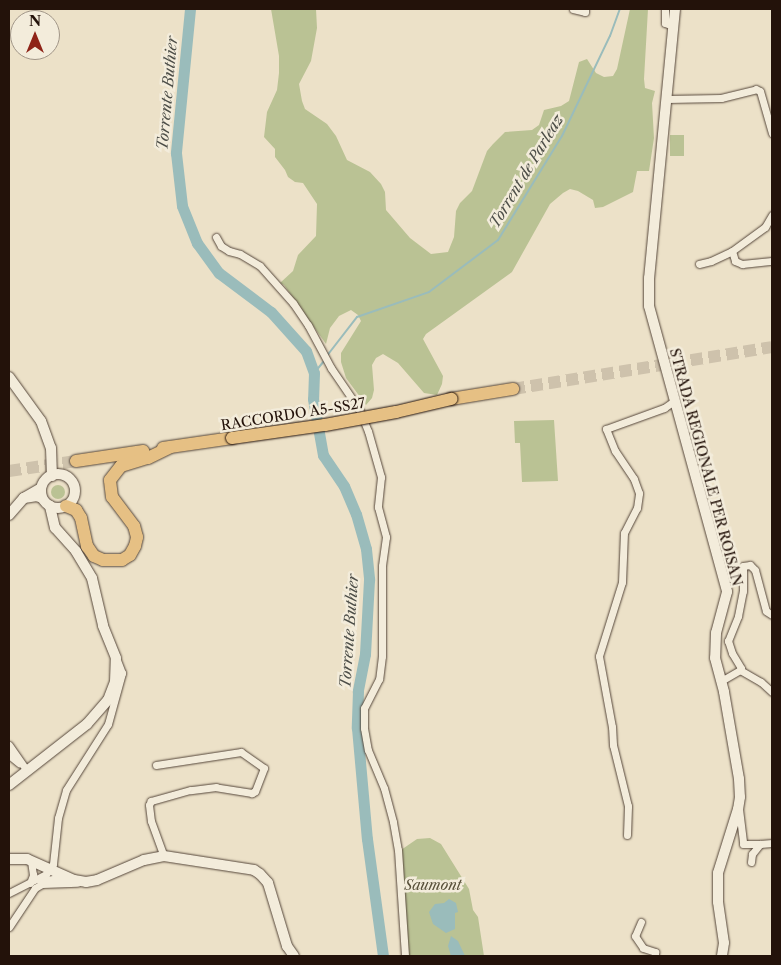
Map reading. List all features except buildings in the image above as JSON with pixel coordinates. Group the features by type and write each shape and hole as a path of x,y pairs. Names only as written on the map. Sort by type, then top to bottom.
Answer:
{"highway":[{"name":"RACCORDO A5-SS27","path":"76,461 334,424 450,399 513,389"},
{"path":"59,507 76,510 81,518 87,546 94,556 103,560 122,560 130,555 135,546 136,537 134,526 112,497 110,480 121,466 148,458 171,447"}],"main road":[{"name":"STRADA REGIONALE PER ROISAN","path":"675,9 668,99 649,278 649,306 725,579 727,600 715,642 715,658 722,681 739,779 738,809 718,873 718,902 724,942 722,956"},
{"path":"9,377 41,421 51,450 64,476 71,481 74,488 74,497 59,507 52,520 58,531 76,551 92,578 103,625 116,658 115,682 108,700 102,708 87,724 24,767 9,785"},
{"path":"51,450 52,476"},
{"path":"42,493 45,481 52,476 64,476"},
{"path":"42,493 59,507"},
{"path":"9,515 24,498 42,493"},
{"path":"9,859 22,858 31,860 66,877 86,882 98,880 144,860 164,856 249,868 260,874 269,887 287,946 294,956"}],"street":[{"path":"573,9 585,12 585,9"},
{"path":"665,9 665,23 674,26"},
{"path":"668,99 721,98 756,89 762,95 772,133"},
{"path":"699,264 711,261 732,251 765,227 772,215"},
{"path":"216,236 221,246 260,266 293,303 317,341 331,368 359,410 368,431 381,477 378,507 386,537 382,566 382,656 379,679 364,708 364,728 368,750 384,788 393,822 398,850 405,956"},
{"path":"732,251 735,260 742,264 772,261"},
{"path":"627,835 629,821 628,806 613,745 612,727 599,656 622,582 624,533 637,508 639,493 634,479 615,450 606,429 664,408 674,401"},
{"path":"740,670 740,663 732,653 728,641 738,616 743,591 743,566 750,565 755,570 766,611 772,615"},
{"path":"9,893 46,874 53,864 58,818 66,790 108,724 122,673 116,658"},
{"path":"722,681 740,670"},
{"path":"740,670 761,682 772,692"},
{"path":"9,745 24,767"},
{"path":"156,765 241,752 264,768 255,791 252,793 216,786 190,790 151,801 149,805 151,821 164,856"},
{"path":"9,755 24,767"},
{"path":"738,809 741,816 743,844 772,843"},
{"path":"752,862 752,854 760,844"},
{"path":"30,883 33,875 31,860"},
{"path":"30,883 66,877"},
{"path":"9,926 35,888 42,884 86,882"},
{"path":"641,922 635,936 643,948 655,952 655,956"}],"green space":[{"path":"271,9 316,9 317,28 311,61 299,84 305,109 327,124 336,136 347,160 370,172 381,184 385,192 386,210 410,238 431,254 448,252 454,237 456,211 460,203 472,191 487,151 493,144 505,132 532,130 539,125 544,110 561,106 569,101 579,62 587,59 596,73 604,77 613,76 617,69 630,9 648,9 644,79 645,88 655,91 652,103 654,138 649,171 637,171 633,192 603,207 595,208 593,200 578,191 570,189 563,193 550,204 512,272 426,334 423,339 443,376 437,395 424,393 398,363 383,354 376,358 372,365 374,390 372,398 366,405 346,378 341,362 341,353 361,321 358,315 351,310 339,316 330,328 326,344 284,285 280,283 293,271 298,255 316,236 317,204 303,183 295,182 288,177 275,157 275,149 264,137 267,112 277,90 279,73 279,56"},
{"path":"670,135 684,135 684,156 670,156"},
{"path":"554,420 558,481 522,482 520,443 515,443 514,421"},
{"path":"55,485 61,485 65,492 61,499 55,499 51,495 51,489"},
{"name":"Saumont","path":"430,838 441,844 469,889 473,910 478,917 484,956 408,956 401,850 417,839"}],"water":[{"path":"449,899 456,903 458,912 455,913 455,929 446,933 433,924 429,912 435,904 444,903"},
{"path":"451,936 458,941 465,956 451,956 448,946"}],"waterway":[{"name":"Torrente Buthier","path":"190,9 176,153 182,206 197,243 219,273 271,312 306,351 314,373 313,399 323,455 344,486 356,514 366,549 369,580 365,654 358,691 357,728 367,839 383,956"},
{"name":"Torrent de Parleaz","path":"326,357 357,317 429,292 498,240 562,136 610,36 620,9"},
{"name":"Torrent de Parleaz","path":"314,373 324,361"}],"tunnel":[{"path":"513,389 772,347"},
{"path":"9,471 76,461"}]}
